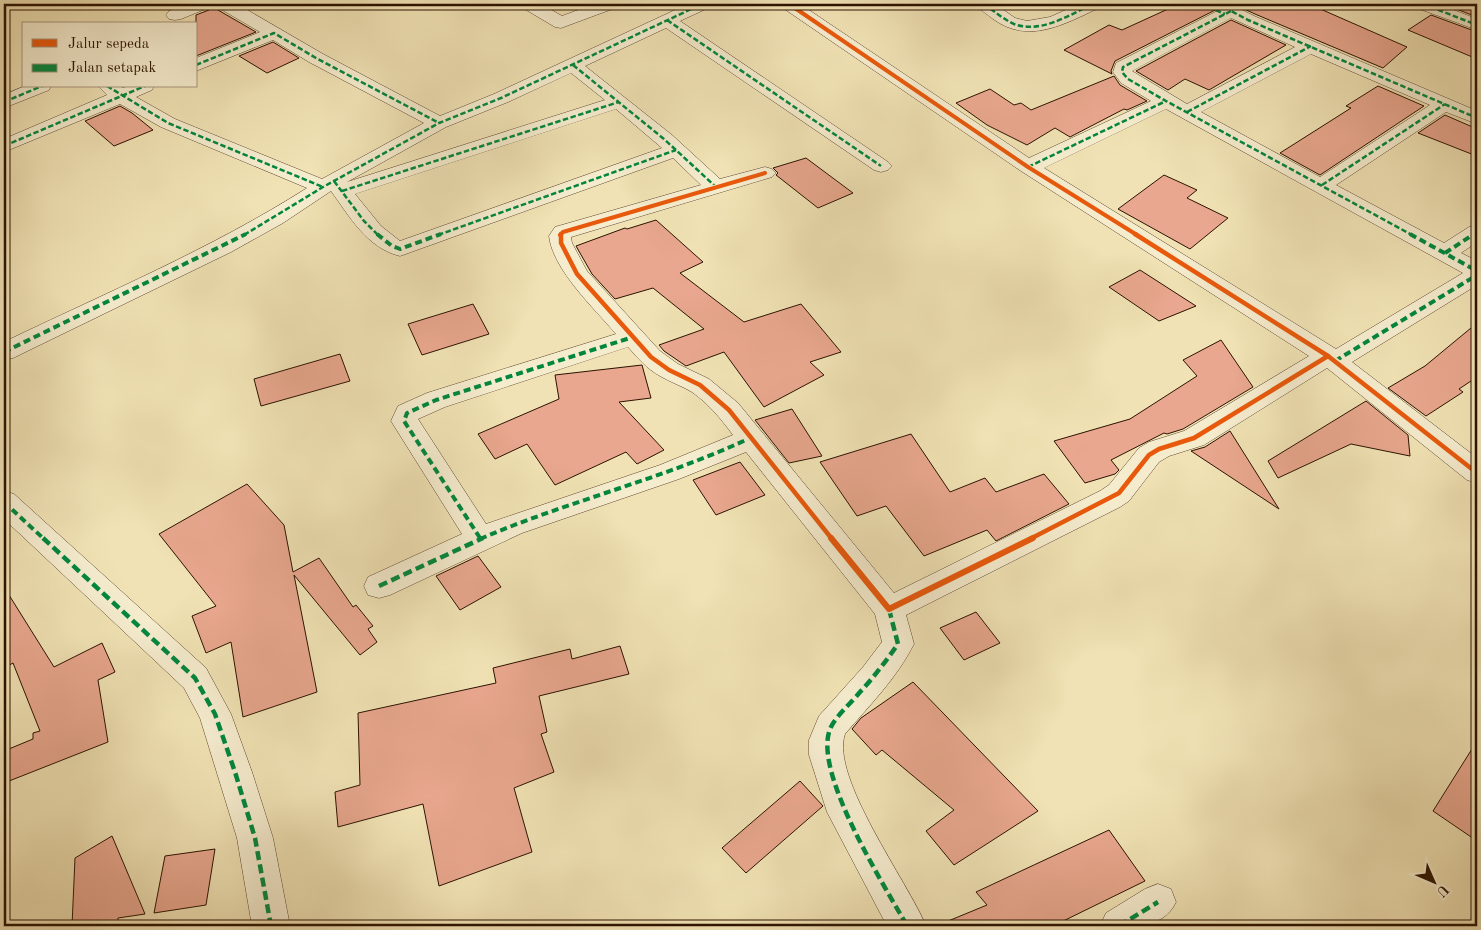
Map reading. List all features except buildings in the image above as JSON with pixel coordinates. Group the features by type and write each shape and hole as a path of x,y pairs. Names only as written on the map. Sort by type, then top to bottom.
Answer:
{"street":[{"path":"175,15 202,4"},
{"path":"225,4 316,58 439,122"},
{"path":"529,4 561,23 609,4"},
{"path":"4,352 51,327 223,247 333,186 439,122 501,98 702,4"},
{"path":"789,4 1028,166 1331,359 1477,473"},
{"path":"984,4 1017,25 1032,27 1049,24 1093,4"},
{"path":"1201,4 1230,9 1477,118"},
{"path":"1423,4 1477,25"},
{"path":"1230,9 1123,67 1122,72 1128,79 1166,101 1477,271"},
{"path":"667,20 881,166"},
{"path":"198,64 274,33"},
{"path":"1187,112 1311,46"},
{"path":"573,65 676,150 716,187"},
{"path":"4,102 37,88"},
{"path":"4,146 114,91 133,88"},
{"path":"114,91 168,123 333,186 376,234 390,246 400,249 676,150"},
{"path":"1028,166 1166,101"},
{"path":"333,186 619,102"},
{"path":"1322,185 1445,104"},
{"path":"765,173 563,232 560,236 561,243 577,274 651,357 670,370 700,385 730,410 750,438 889,609 898,644 874,676 831,726 826,740 826,755 839,800 907,926"},
{"path":"1445,252 1477,232"},
{"path":"889,609 1110,500 1119,493 1149,455 1159,449 1194,438 1477,275"},
{"path":"480,538 404,421 407,413 436,400 633,338"},
{"path":"379,586 480,538 531,518 718,454 750,438"},
{"path":"4,502 195,678 215,714 235,772 255,838 271,926"},
{"path":"1119,926 1158,902"}],"marked path":[{"path":"4,352 223,247 275,218 323,187 439,123 501,98 702,4"},
{"path":"984,4 1009,21 1027,27 1047,25 1093,4"},
{"path":"1201,4 1225,14"},
{"path":"1232,4 1231,11 1248,20 1477,118"},
{"path":"1423,4 1477,25"},
{"path":"1231,11 1123,67 1122,72 1128,79 1166,101 1477,271"},
{"path":"667,20 881,166"},
{"path":"198,64 274,33 316,58 439,123"},
{"path":"1187,112 1311,46"},
{"path":"573,65 664,139 716,187"},
{"path":"4,102 37,88"},
{"path":"110,88 168,123 323,187"},
{"path":"4,146 140,88"},
{"path":"1028,167 1166,101"},
{"path":"342,191 619,102"},
{"path":"1322,185 1445,104"},
{"path":"334,181 373,231 383,240 400,249 676,150"},
{"path":"1445,253 1477,232"},
{"path":"1335,361 1477,275"},
{"path":"480,538 404,421 407,413 436,400 633,337"},
{"path":"379,586 512,525 670,472 750,438"},
{"path":"4,502 195,678 215,714 235,772 255,838 271,926"},
{"path":"889,609 898,644 874,677 831,726 826,740 826,755 839,800 907,926"},
{"path":"1119,926 1158,902"}],"cycle path":[{"path":"789,4 1028,167 1328,356 1477,473"},
{"path":"765,173 563,232 560,236 561,243 577,274 651,357 669,370 700,385 729,410 889,609 1110,499 1119,493 1149,455 1159,449 1194,438 1328,356"}]}
